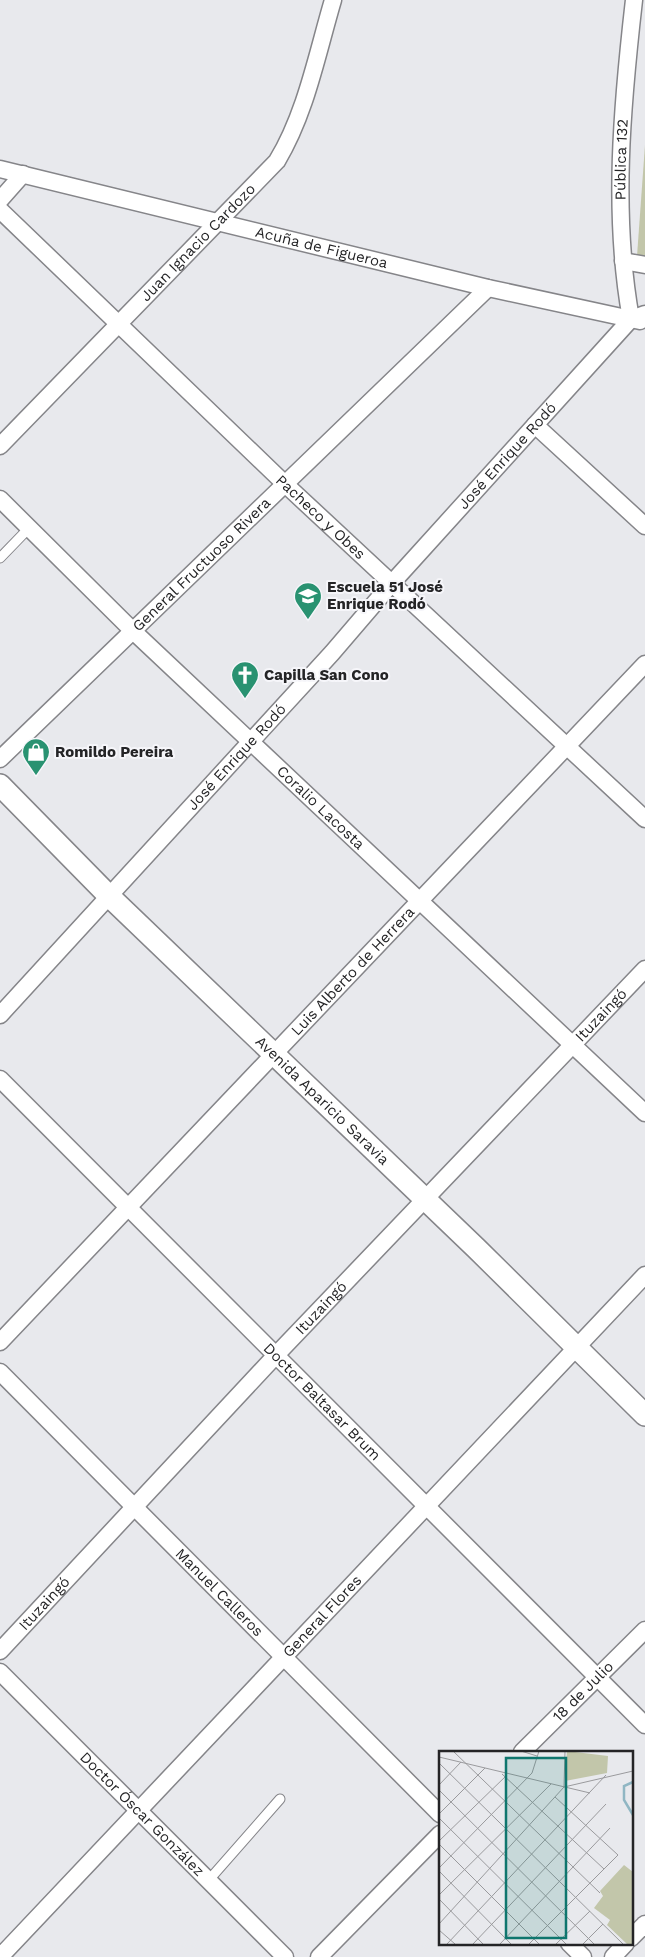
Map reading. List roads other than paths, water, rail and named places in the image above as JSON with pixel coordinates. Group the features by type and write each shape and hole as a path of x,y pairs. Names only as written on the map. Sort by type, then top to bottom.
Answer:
{"street":[{"name":"Juan Ignacio Cardozo","path":"0,446 117,324 262,178 284,150 300,113 333,0"},
{"name":"Pública 132","path":"634,0 623,107 622,261 640,318"},
{"name":"Acuña de Figueroa","path":"0,169 488,288 640,318"},
{"path":"0,200 23,174"},
{"name":"Pacheco y Obes","path":"0,210 285,484 645,819"},
{"path":"622,261 645,266"},
{"name":"General Fructuoso Rivera","path":"0,758 488,288"},
{"name":"José Enrique Rodó","path":"0,1015 332,653 392,583 535,425 640,318"},
{"path":"535,425 645,526"},
{"name":"Coralio Lacosta","path":"0,499 132,630 574,1044 645,1113"},
{"name":"Luis Alberto de Herrera","path":"0,1342 127,1207 422,901 645,664"},
{"name":"Avenida Aparicio Saravia","path":"0,785 109,896 645,1415"},
{"name":"Ituzaingó","path":"0,1651 277,1354 645,969"},
{"name":"Doctor Baltasar Brum","path":"0,1079 277,1354 425,1506 645,1725"},
{"name":"General Flores","path":"0,1957 645,1275"},
{"name":"Manuel Calleros","path":"0,1372 439,1813"},
{"name":"18 de Julio","path":"523,1751 645,1630"},
{"name":"Doctor Óscar González","path":"0,1672 285,1957"},
{"path":"319,1957 439,1835"},
{"path":"632,1937 645,1924"},
{"path":"570,1944 583,1957"},
{"path":"613,1957 625,1944"}],"lane":[{"path":"0,558 29,528"},
{"path":"208,1881 280,1799"}],"place":[{"name":"Escuela 51 José Enrique Rodó","path":"308,620"},
{"name":"Capilla San Cono","path":"245,699"},
{"name":"Romildo Pereira","path":"36,776"}]}
